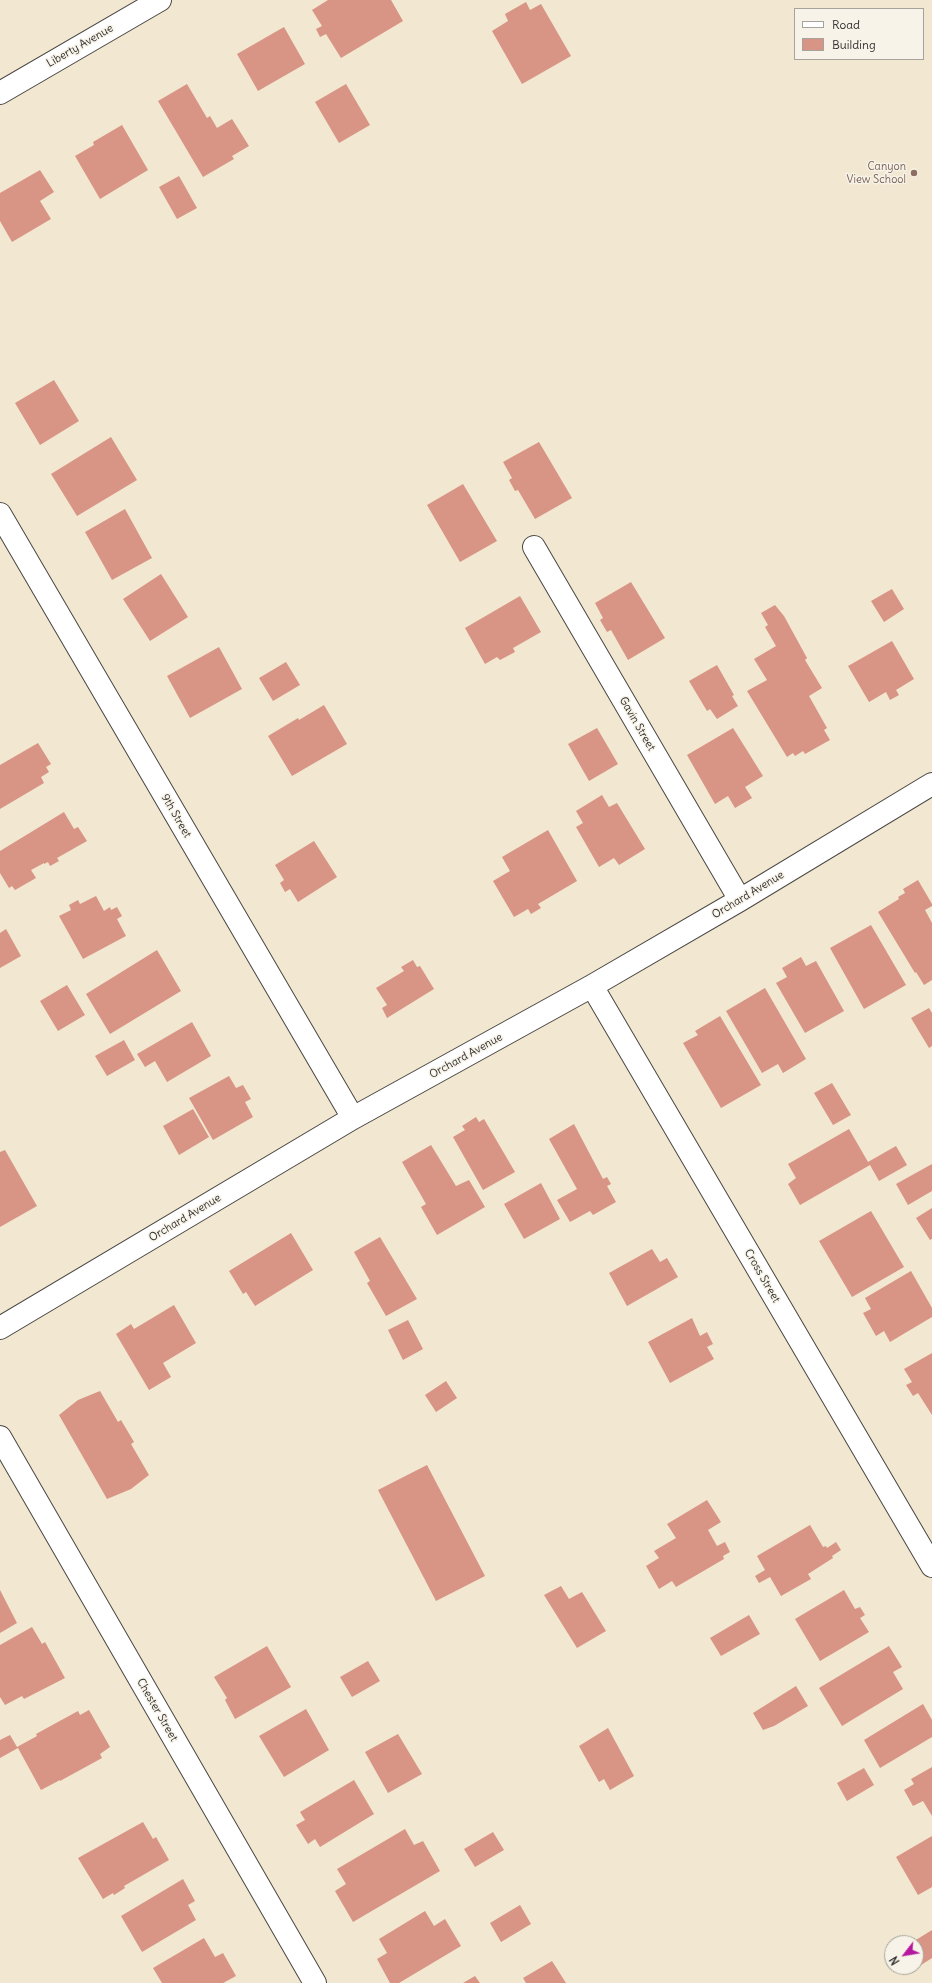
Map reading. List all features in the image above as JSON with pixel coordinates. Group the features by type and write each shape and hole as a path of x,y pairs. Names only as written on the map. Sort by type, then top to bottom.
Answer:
{"street":[{"name":"Liberty Avenue","path":"0,93 160,0"},
{"name":"9th Street","path":"0,514 353,1118"},
{"name":"Gavin Street","path":"534,547 740,900"},
{"name":"Orchard Avenue","path":"0,1328 353,1118 592,986 740,900 932,784"},
{"name":"Cross Street","path":"592,986 932,1566"},
{"name":"Chester Street","path":"0,1437 315,1983"}],"building":[{"path":"328,0 391,0 403,21 341,58 326,34 320,37 316,29 322,26 312,10"},
{"path":"526,2 530,10 541,4 571,56 522,84 492,31 508,21 505,14"},
{"path":"284,27 305,64 258,91 237,54"},
{"path":"187,84 207,118 210,116 217,128 232,119 249,146 232,156 234,159 203,177 158,101"},
{"path":"346,84 370,125 339,143 315,102"},
{"path":"122,125 148,170 100,199 75,156 94,145 93,142"},
{"path":"40,170 54,192 40,201 51,219 12,242 0,221 0,193"},
{"path":"179,176 197,208 177,219 159,187"},
{"path":"54,380 79,421 40,445 15,403"},
{"path":"111,437 137,480 77,516 51,474"},
{"path":"539,442 572,498 535,519 518,490 515,491 509,480 512,478 503,462"},
{"path":"463,484 497,541 460,562 427,505"},
{"path":"125,509 152,558 112,580 85,532"},
{"path":"161,574 188,617 150,641 123,599"},
{"path":"631,582 665,638 628,660 611,630 607,632 600,620 603,618 595,603"},
{"path":"892,589 904,609 884,622 871,601"},
{"path":"520,596 541,632 513,648 515,652 500,660 497,657 485,664 465,628"},
{"path":"775,605 784,616 807,658 805,660 822,688 809,696 827,728 824,730 830,740 805,754 803,751 795,756 793,753 787,757 747,691 767,680 754,659 776,646 765,627 768,625 761,613"},
{"path":"892,641 914,679 896,690 899,695 890,700 886,692 869,702 848,666"},
{"path":"219,647 242,689 190,718 167,676"},
{"path":"286,662 300,685 273,701 259,678"},
{"path":"717,665 734,695 732,696 738,706 717,719 710,709 707,711 689,681"},
{"path":"324,705 347,744 292,776 268,736 298,718 299,720"},
{"path":"597,728 618,764 589,781 568,744"},
{"path":"733,728 763,776 745,787 752,798 735,808 728,796 715,804 687,755"},
{"path":"38,743 51,764 46,767 49,772 41,777 44,783 0,809 0,765"},
{"path":"602,795 609,807 617,803 645,849 619,865 614,858 599,867 576,827 583,823 576,811"},
{"path":"64,812 74,829 78,827 87,841 57,858 59,861 50,866 48,862 31,870 36,878 15,890 12,886 9,888 0,873 0,851"},
{"path":"548,830 577,881 538,904 541,908 531,914 528,909 514,917 493,881 510,871 502,857"},
{"path":"314,841 337,877 298,902 290,889 285,892 280,883 284,880 275,865"},
{"path":"918,880 932,904 932,906 925,910 932,923 932,980 924,985 916,972 915,973 878,912 899,899 898,897 905,893 903,889"},
{"path":"96,896 104,911 110,907 111,910 117,907 122,916 117,919 126,936 83,959 59,916 71,910 69,905 78,900 80,904"},
{"path":"871,925 906,985 864,1009 830,948"},
{"path":"6,929 21,956 0,968 0,933"},
{"path":"157,950 181,991 110,1034 86,994"},
{"path":"801,957 806,966 816,961 844,1011 805,1033 776,983 787,977 782,968"},
{"path":"413,960 417,967 420,966 434,989 387,1018 382,1008 387,1005 376,988 404,971 401,967"},
{"path":"67,985 85,1015 58,1031 40,1001"},
{"path":"765,988 806,1059 783,1073 778,1064 762,1073 726,1011"},
{"path":"929,1008 932,1013 932,1046 929,1048 911,1018"},
{"path":"720,1016 761,1085 721,1108 683,1043 698,1035 695,1031"},
{"path":"192,1022 211,1056 167,1082 155,1061 145,1067 137,1054"},
{"path":"124,1040 135,1060 107,1076 95,1056"},
{"path":"229,1076 236,1088 243,1085 251,1099 245,1102 253,1117 213,1140 189,1098"},
{"path":"832,1083 851,1115 833,1125 814,1093"},
{"path":"193,1109 209,1137 179,1155 163,1126"},
{"path":"476,1117 479,1122 484,1119 515,1172 483,1190 453,1137 465,1130 462,1126"},
{"path":"574,1124 603,1179 607,1177 611,1184 607,1186 616,1202 593,1215 590,1211 570,1222 557,1200 577,1189 549,1139"},
{"path":"849,1129 868,1162 896,1146 907,1165 879,1181 870,1165 800,1205 788,1184 796,1178 788,1164"},
{"path":"431,1145 456,1186 469,1180 485,1207 437,1235 421,1207 426,1204 402,1162"},
{"path":"5,1150 37,1206 0,1227 0,1152"},
{"path":"932,1164 932,1191 908,1205 896,1184"},
{"path":"541,1183 560,1219 524,1239 504,1204"},
{"path":"932,1208 932,1239 930,1240 916,1218"},
{"path":"871,1211 904,1267 852,1297 819,1241"},
{"path":"291,1233 313,1270 255,1306 246,1292 243,1294 229,1271"},
{"path":"380,1237 417,1299 386,1316 367,1283 370,1281 354,1252"},
{"path":"652,1249 660,1262 667,1258 678,1277 627,1306 609,1273"},
{"path":"911,1271 932,1308 932,1317 890,1342 884,1331 876,1336 863,1313 871,1309 865,1298"},
{"path":"174,1305 196,1343 163,1363 171,1377 149,1390 116,1334 131,1324 134,1329"},
{"path":"692,1318 700,1336 707,1332 713,1344 707,1347 714,1359 670,1383 648,1342"},
{"path":"408,1320 423,1349 403,1360 388,1330"},
{"path":"932,1353 932,1415 918,1393 913,1396 906,1385 912,1382 904,1369"},
{"path":"446,1381 457,1398 436,1412 425,1395"},
{"path":"100,1391 118,1422 121,1420 134,1442 131,1444 149,1475 131,1489 107,1499 59,1415 78,1400"},
{"path":"427,1465 485,1576 436,1601 378,1490"},
{"path":"707,1500 721,1522 708,1530 717,1546 725,1542 730,1552 723,1556 724,1559 676,1587 672,1581 659,1589 646,1566 659,1558 654,1551 676,1538 667,1524"},
{"path":"810,1525 823,1547 826,1546 827,1548 836,1542 841,1550 832,1556 833,1558 808,1574 811,1579 781,1596 770,1577 759,1583 755,1576 765,1570 757,1556"},
{"path":"561,1586 569,1599 582,1592 606,1631 577,1648 544,1595"},
{"path":"0,1590 17,1623 0,1633"},
{"path":"844,1590 855,1609 860,1607 865,1615 860,1618 869,1632 820,1661 795,1619"},
{"path":"749,1615 760,1634 721,1656 710,1638"},
{"path":"32,1627 42,1644 45,1642 65,1678 24,1699 22,1696 5,1705 0,1697 0,1645"},
{"path":"267,1646 291,1687 235,1719 225,1700 227,1698 214,1677"},
{"path":"889,1646 902,1667 893,1672 903,1689 842,1726 819,1688"},
{"path":"368,1661 380,1681 352,1697 340,1677"},
{"path":"796,1686 808,1706 774,1726 763,1730 753,1713"},
{"path":"923,1704 932,1720 932,1737 880,1768 864,1740"},
{"path":"306,1709 329,1750 284,1777 259,1736"},
{"path":"89,1710 110,1747 100,1754 102,1758 60,1781 41,1790 18,1748 0,1758 0,1740 10,1735 17,1747 37,1736 36,1734 78,1711 80,1715"},
{"path":"608,1728 634,1776 610,1790 604,1779 599,1782 579,1746"},
{"path":"398,1734 422,1774 388,1793 365,1752"},
{"path":"932,1767 932,1816 923,1801 913,1806 904,1790 914,1784 911,1779"},
{"path":"864,1768 874,1785 847,1801 837,1783"},
{"path":"354,1780 374,1814 320,1847 315,1839 308,1844 296,1825 305,1820 300,1812"},
{"path":"143,1822 153,1839 156,1837 169,1860 124,1886 125,1888 114,1895 113,1893 103,1899 78,1858"},
{"path":"405,1829 414,1845 423,1841 440,1871 353,1922 335,1891 346,1884 337,1869"},
{"path":"493,1832 504,1850 475,1867 464,1849"},
{"path":"932,1836 932,1887 918,1895 896,1857"},
{"path":"183,1879 195,1901 188,1905 196,1920 142,1952 121,1916"},
{"path":"520,1905 531,1924 501,1942 490,1923"},
{"path":"425,1911 434,1926 445,1919 461,1946 399,1983 390,1983 377,1959 387,1953 379,1939"},
{"path":"932,1930 932,1958 924,1963 924,1935"},
{"path":"204,1938 215,1957 223,1953 236,1976 223,1983 162,1983 153,1968"},
{"path":"552,1961 566,1983 526,1983 523,1978"},
{"path":"475,1976 480,1983 463,1983"}],"place":[{"name":"Canyon View School","path":"914,173"}]}
